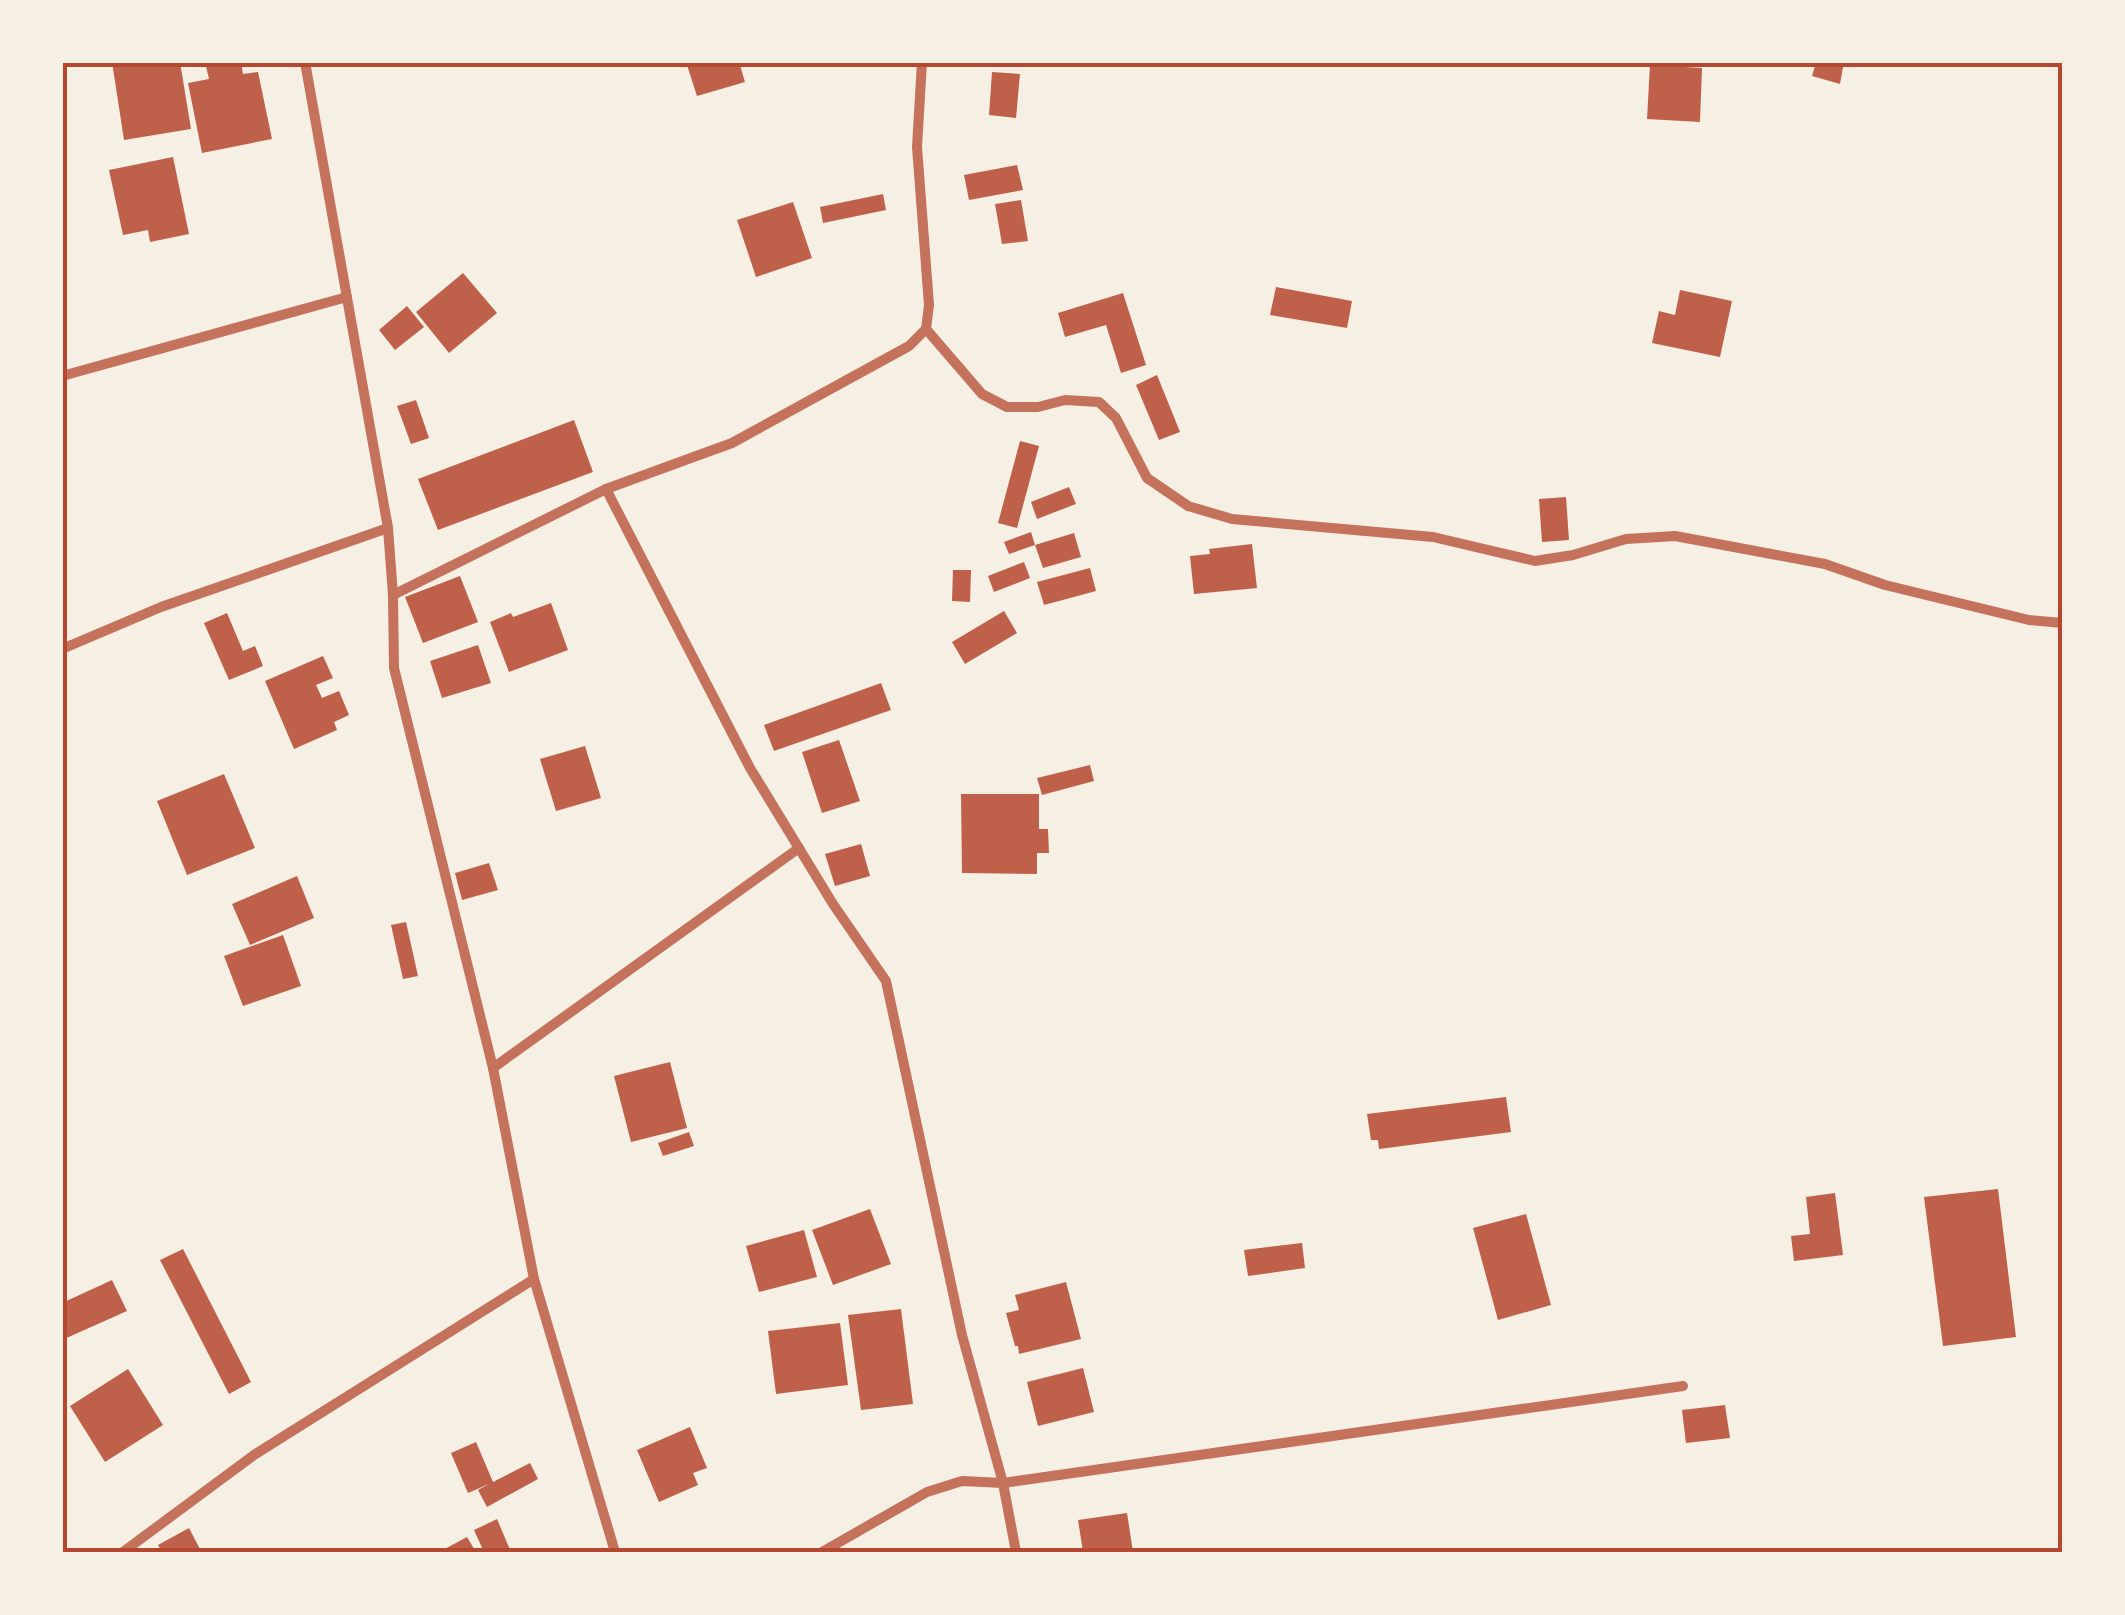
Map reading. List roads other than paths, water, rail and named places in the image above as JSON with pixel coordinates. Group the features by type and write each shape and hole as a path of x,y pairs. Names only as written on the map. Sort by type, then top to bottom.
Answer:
{"street":[{"path":"305,62 388,528 394,668 493,1068 534,1279 615,1552"},
{"path":"393,594 606,489 732,443 908,346 926,329 929,306 917,148 922,62"},
{"path":"62,376 347,296"},
{"path":"926,329 982,394 1007,408 1038,408 1065,400 1099,402 1116,418 1146,478 1188,506 1232,519 1433,537 1535,560 1573,555 1626,539 1675,536 1825,564 1884,585 2030,620 2062,622"},
{"path":"606,489 750,768 886,981 962,1336 1003,1482 1016,1552"},
{"path":"62,650 162,607 388,528"},
{"path":"493,1068 799,848"},
{"path":"124,1552 254,1454 534,1279"},
{"path":"822,1552 927,1492 962,1482 1003,1482 1683,1386"}]}
